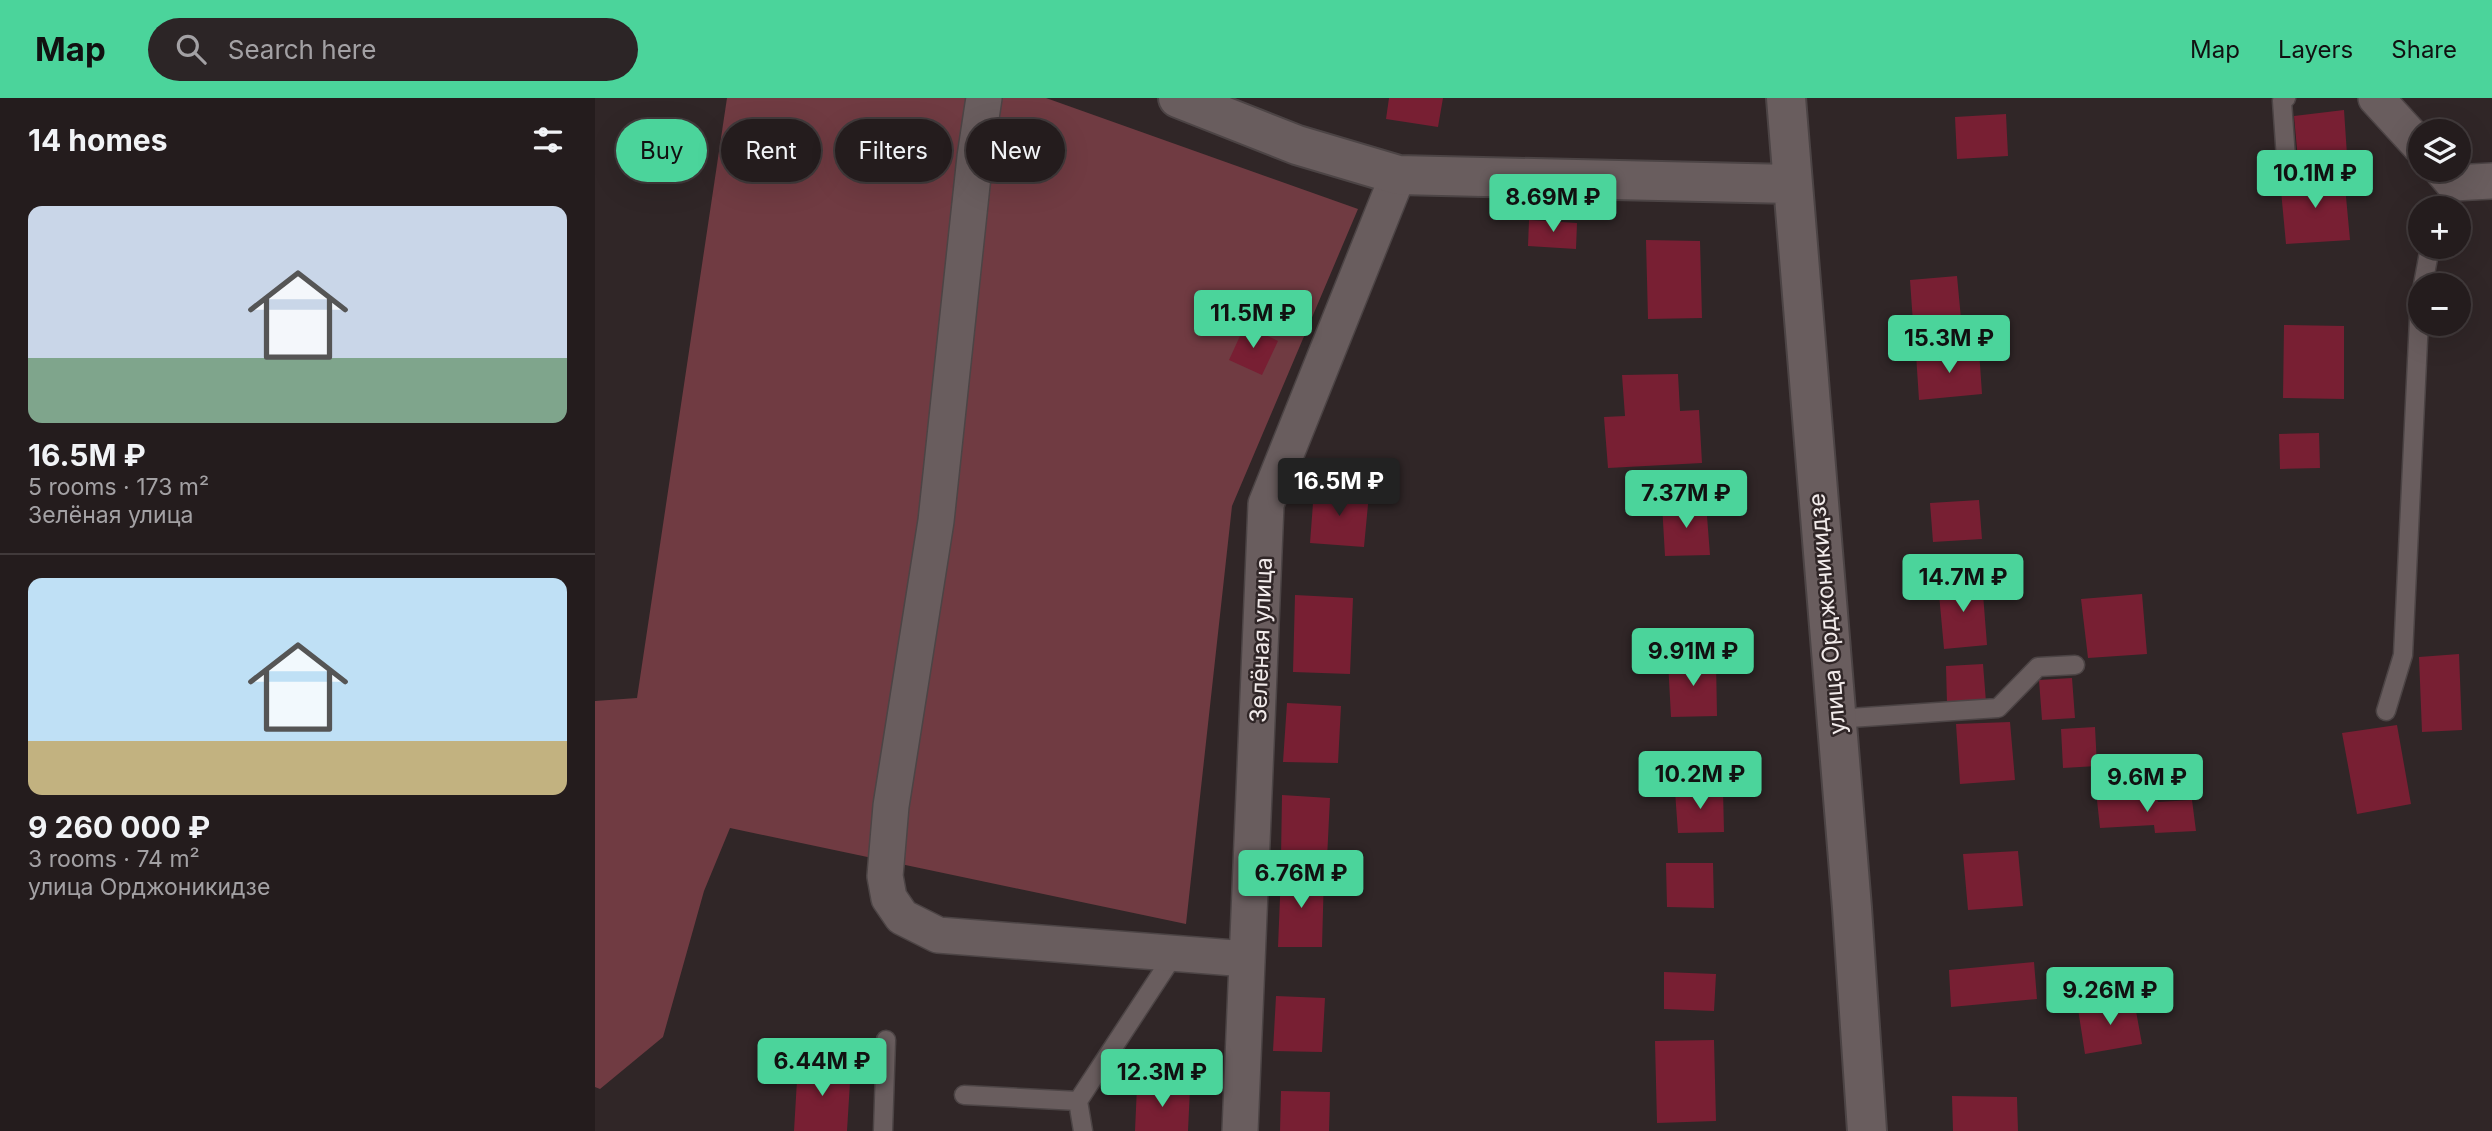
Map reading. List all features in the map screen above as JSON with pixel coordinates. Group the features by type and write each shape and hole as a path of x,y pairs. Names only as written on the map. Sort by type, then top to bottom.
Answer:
{"main road":[{"path":"1178,98 1297,145 1398,175 1793,184"},
{"name":"улица Орджоникидзе","path":"1786,98 1852,908 1867,1131"}],"street":[{"path":"984,98 975,157 936,521 891,806 885,876 889,898 902,918 938,935 1247,959"},
{"path":"2377,98 2408,133"},
{"name":"Зелёная улица","path":"1240,1131 1266,504 1398,175"},
{"path":"2446,187 2492,181"}],"lane":[{"path":"2286,98 2282,102 2287,173"},
{"path":"2386,711 2403,655 2418,336"},
{"path":"1835,719 1998,708 2038,667 2075,665"},
{"path":"1083,1131 1078,1101 1175,953"},
{"path":"883,1131 886,1040"},
{"path":"964,1095 1078,1101"}],"shaded area":[{"path":"727,98 1046,98 1358,209 1232,506 1186,924 730,828 704,891 663,1037 600,1089 595,1087 595,701 637,698 721,138 721,182 821,182 821,119 724,119"}],"building":[{"path":"1389,98 1443,98 1438,127 1386,119"},
{"path":"2344,110 2347,155 2298,160 2294,116"},
{"path":"2006,114 2008,156 1957,159 1955,117"},
{"path":"2344,175 2350,240 2286,244 2280,180"},
{"path":"1529,220 1577,223 1576,249 1528,246"},
{"path":"1646,240 1700,241 1702,318 1648,319"},
{"path":"1957,276 1961,319 1913,323 1910,280"},
{"path":"1245,325 1278,341 1262,375 1229,360"},
{"path":"2284,325 2344,326 2344,399 2283,398"},
{"path":"1979,350 1982,394 1919,400 1916,354"},
{"path":"1678,374 1680,411 1699,410 1702,463 1608,468 1604,417 1625,416 1622,375"},
{"path":"2319,433 2320,468 2280,469 2279,434"},
{"path":"1314,490 1369,494 1364,547 1310,543"},
{"path":"1979,500 1982,539 1933,542 1930,503"},
{"path":"1706,503 1710,555 1665,556 1662,504"},
{"path":"1982,581 1987,645 1944,649 1938,583"},
{"path":"2142,594 2147,654 2088,658 2081,599"},
{"path":"1295,595 1353,598 1350,674 1293,672"},
{"path":"2459,654 2462,730 2422,732 2419,657"},
{"path":"1716,660 1717,716 1671,717 1668,661"},
{"path":"1983,664 1986,702 1947,704 1946,666"},
{"path":"2072,678 2075,718 2042,720 2039,680"},
{"path":"1287,703 1341,706 1338,763 1283,762"},
{"path":"2010,722 2015,780 1960,784 1956,724"},
{"path":"2397,725 2411,804 2357,814 2342,733"},
{"path":"2095,727 2097,766 2063,768 2061,729"},
{"path":"1723,790 1724,832 1678,833 1675,791"},
{"path":"2155,794 2158,802 2192,800 2196,831 2155,833 2154,825 2100,828 2097,800"},
{"path":"1282,795 1330,798 1327,859 1281,857"},
{"path":"2018,851 2023,906 1968,910 1963,854"},
{"path":"1666,863 1713,863 1714,908 1667,907"},
{"path":"1281,873 1324,874 1322,947 1278,947"},
{"path":"2034,962 2037,999 1951,1007 1949,970"},
{"path":"1664,972 1716,974 1714,1011 1664,1009"},
{"path":"1276,996 1325,998 1322,1052 1273,1051"},
{"path":"2134,1000 2142,1044 2085,1054 2078,1009"},
{"path":"1714,1040 1716,1121 1657,1123 1655,1041"},
{"path":"798,1063 851,1066 847,1131 794,1131"},
{"path":"1137,1086 1190,1089 1188,1131 1135,1131"},
{"path":"1281,1091 1330,1092 1329,1131 1280,1131"},
{"path":"1952,1096 2017,1097 2018,1131 1953,1131"}]}
